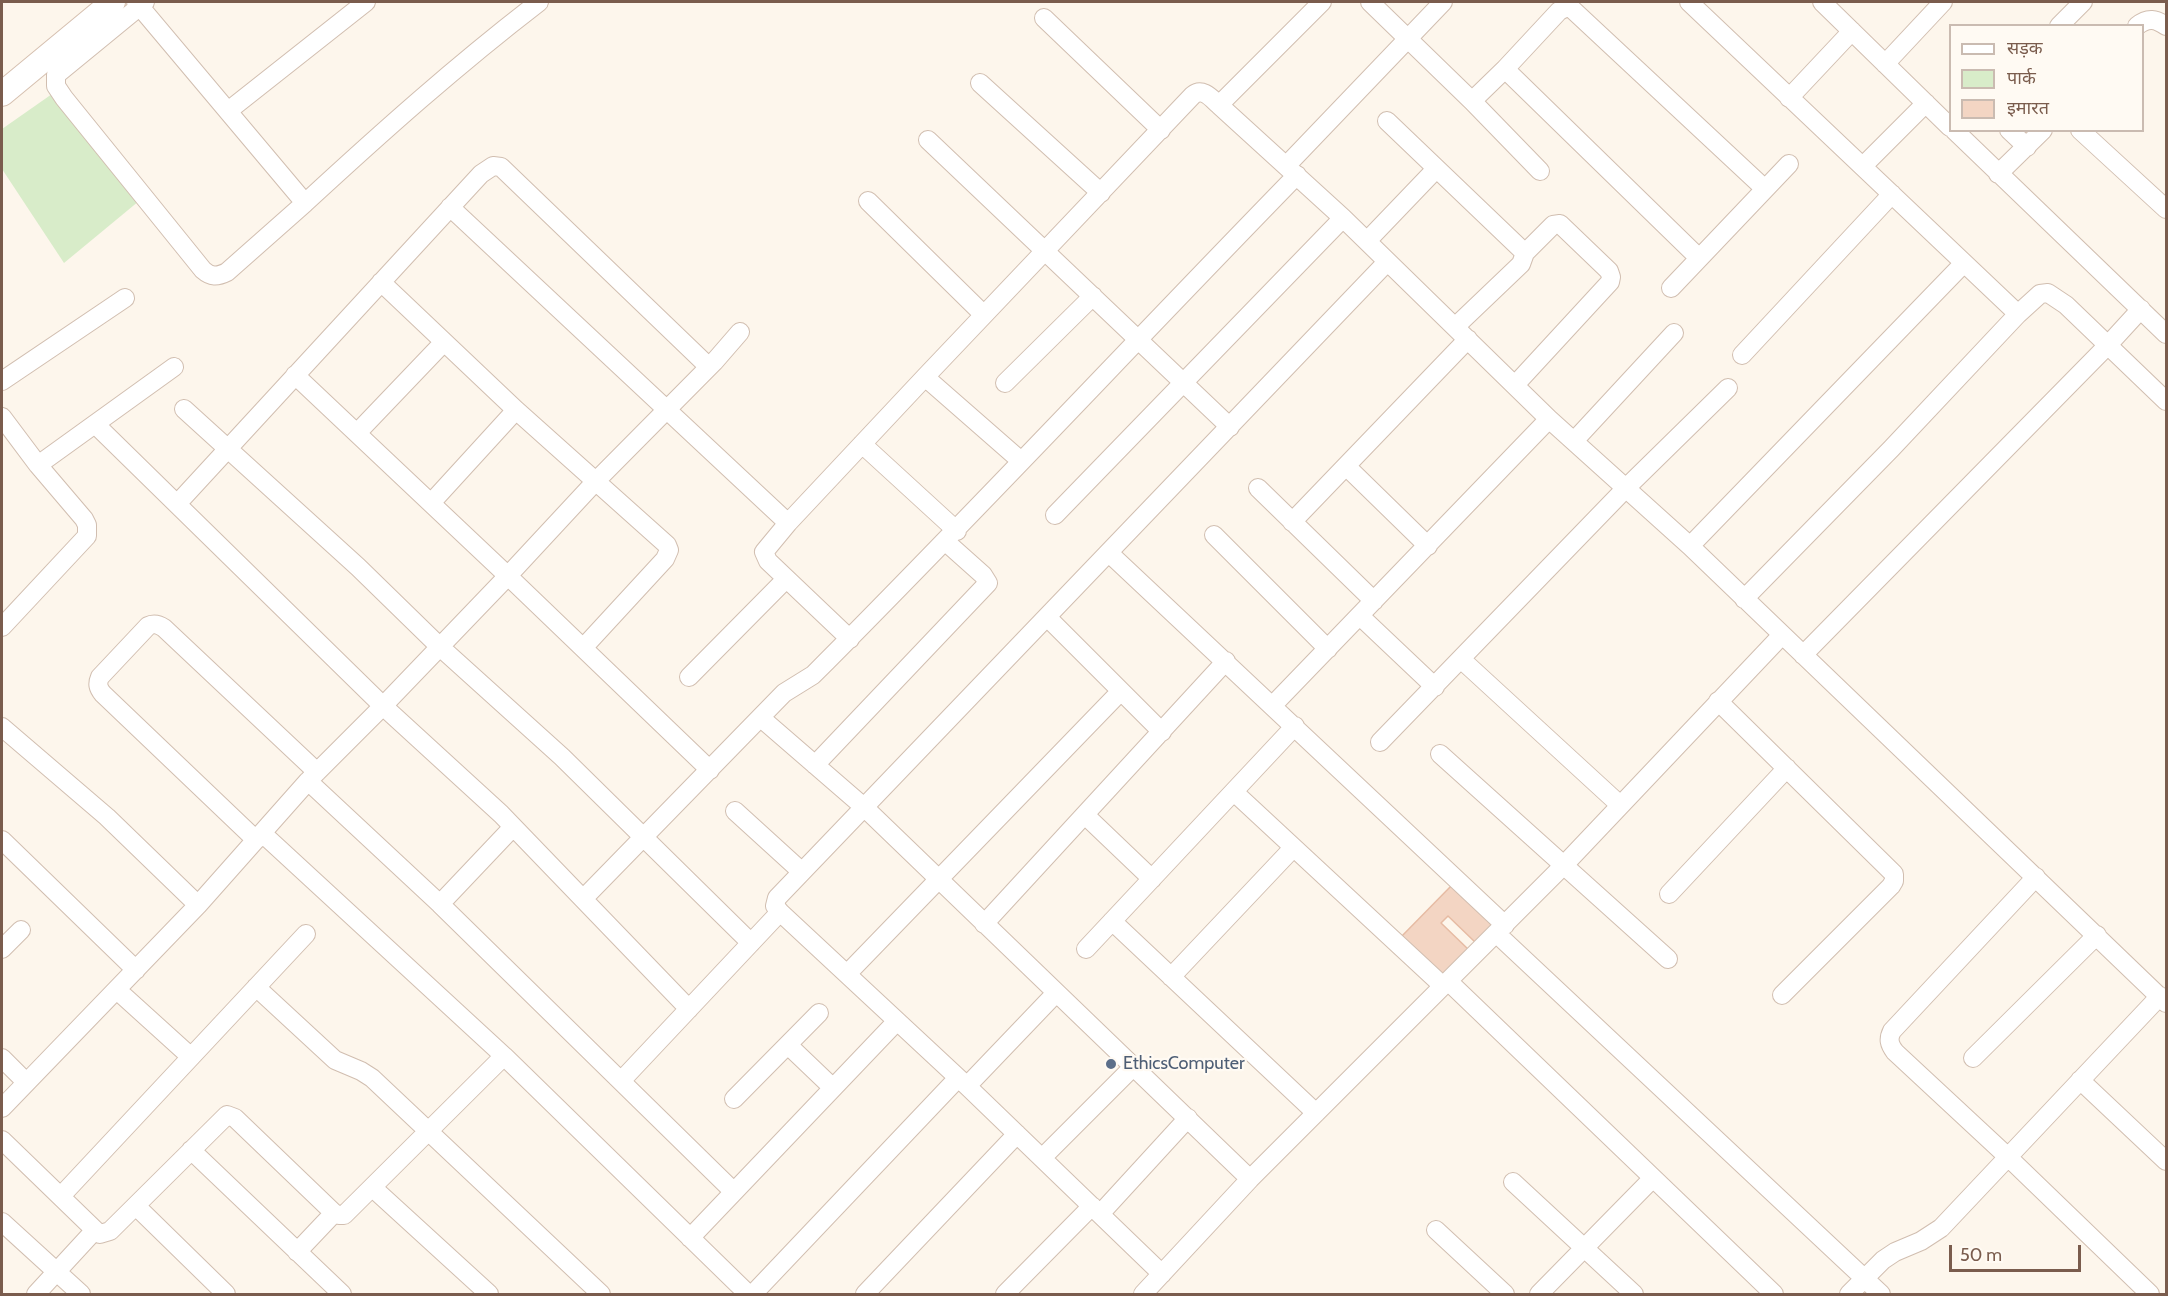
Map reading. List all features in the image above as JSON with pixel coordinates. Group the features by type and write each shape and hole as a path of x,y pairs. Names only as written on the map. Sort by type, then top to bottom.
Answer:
{"main road":[{"path":"2,94 108,3"}],"street":[{"path":"228,111 366,2"},
{"path":"305,203 141,3 56,75 56,86 64,98 203,270 210,275 219,276 227,272 305,203 410,106 539,2"},
{"path":"1219,105 1322,2"},
{"path":"1370,2 1472,100 1540,171"},
{"path":"583,899 784,693 806,681 951,536 1137,339 1443,2"},
{"path":"1689,2 2018,314"},
{"path":"1822,2 1949,126"},
{"path":"1885,64 1943,2"},
{"path":"2061,24 2083,2"},
{"path":"1472,100 1505,69 1562,8 1570,8 1765,189"},
{"path":"1044,18 1161,130"},
{"path":"2139,24 2144,20 2151,19 2166,26"},
{"path":"1789,98 1852,31"},
{"path":"1505,69 1700,258"},
{"path":"980,83 1101,193"},
{"path":"850,639 768,561 764,552 788,523 925,376 1197,92 1206,94 1343,218 1549,419 1690,546 2163,1000 2080,1080 1941,1228 1921,1241 1895,1252 1874,1268 1849,1294"},
{"path":"1863,166 1926,103"},
{"path":"1387,121 1526,253"},
{"path":"1956,132 2166,334"},
{"path":"2011,132 2027,147"},
{"path":"1998,174 2041,132"},
{"path":"2082,132 2166,209"},
{"path":"928,140 1230,427"},
{"path":"1671,288 1789,164"},
{"path":"177,504 450,207 487,168 493,166 501,167 709,367"},
{"path":"1367,241 1436,169"},
{"path":"1742,355 1892,194"},
{"path":"868,201 984,315"},
{"path":"450,207 788,523"},
{"path":"1055,515 1343,218"},
{"path":"1292,522 1346,466 1462,333 1521,264 1526,253 1553,225 1560,224 1609,271 1610,282 1515,385"},
{"path":"1162,1274 897,1020 780,912 775,902 1387,262"},
{"path":"1690,546 1964,263"},
{"path":"381,282 669,550 665,559 583,648"},
{"path":"1744,599 1891,449 2018,314 2040,294 2048,293 2066,305 2166,400"},
{"path":"1005,383 1093,296"},
{"path":"2,381 125,298"},
{"path":"1803,655 2141,309"},
{"path":"2,1108 198,905 313,777 508,576 595,482 709,367 740,332"},
{"path":"1574,441 1674,333"},
{"path":"357,433 444,342"},
{"path":"38,465 174,367"},
{"path":"295,375 710,770"},
{"path":"925,376 1021,461"},
{"path":"1380,742 1462,660 1626,488 1728,388"},
{"path":"184,409 358,567 439,646 562,758 751,942"},
{"path":"431,503 516,410"},
{"path":"2,417 38,465 84,519 88,531 87,536 2,627"},
{"path":"1273,705 1549,419"},
{"path":"95,424 383,706 513,827 689,1009"},
{"path":"815,765 988,583 951,536 862,444"},
{"path":"1346,466 1428,546"},
{"path":"1258,488 1374,601"},
{"path":"1214,535 1328,649"},
{"path":"1109,553 1296,726 1501,929 1881,1294"},
{"path":"688,677 786,579"},
{"path":"1360,616 1435,687"},
{"path":"1047,617 1162,732"},
{"path":"734,1192 440,904 164,628 158,624 148,626 100,677 99,689 103,694 504,1056 748,1294"},
{"path":"1143,1294 1251,1179 1564,865 1782,635"},
{"path":"1462,660 1620,805"},
{"path":"984,924 1226,662"},
{"path":"847,974 1120,692"},
{"path":"1718,701 1894,874 1894,881 1782,995"},
{"path":"761,718 865,808 1251,1179"},
{"path":"1086,949 1296,726"},
{"path":"2,727 115,825 198,905"},
{"path":"1440,754 1668,959"},
{"path":"1670,894 1787,768"},
{"path":"1234,792 1293,848 1446,983 1774,1294"},
{"path":"735,811 802,872"},
{"path":"1084,815 1152,879"},
{"path":"440,904 513,827"},
{"path":"2,840 136,970"},
{"path":"1171,977 1293,848"},
{"path":"2036,877 1892,1031 1889,1038 1890,1045 1894,1052 2008,1157 2150,1294"},
{"path":"621,1081 780,912"},
{"path":"1112,921 1316,1113"},
{"path":"2,949 21,930"},
{"path":"61,1196 306,934"},
{"path":"1973,1058 2097,935"},
{"path":"256,987 335,1060 372,1078 602,1294"},
{"path":"117,990 191,1057"},
{"path":"753,1294 962,1082 1056,993"},
{"path":"734,1099 819,1013"},
{"path":"690,1238 897,1020"},
{"path":"788,1045 833,1088"},
{"path":"2,1140 95,1230 100,1234 105,1234 224,1117 231,1115 334,1213 344,1215 504,1056"},
{"path":"2,1058 26,1082"},
{"path":"1042,1158 1133,1067"},
{"path":"2080,1080 2166,1161"},
{"path":"1005,1294 1096,1210 1188,1118"},
{"path":"865,1294 1017,1134"},
{"path":"191,1150 342,1294"},
{"path":"1539,1294 1653,1178"},
{"path":"1513,1182 1634,1294"},
{"path":"373,1188 489,1294"},
{"path":"136,1206 226,1294"},
{"path":"297,1252 334,1213"},
{"path":"2,1222 81,1294"},
{"path":"36,1294 95,1230"},
{"path":"1436,1230 1505,1294"}],"green space":[{"path":"52,94 139,201 64,263 2,169 2,129"}],"building":[{"path":"1452,885 1493,925 1476,943 1448,916 1441,923 1470,951 1442,980 1399,939"}],"place":[{"name":"EthicsComputer","path":"1111,1064"}]}
